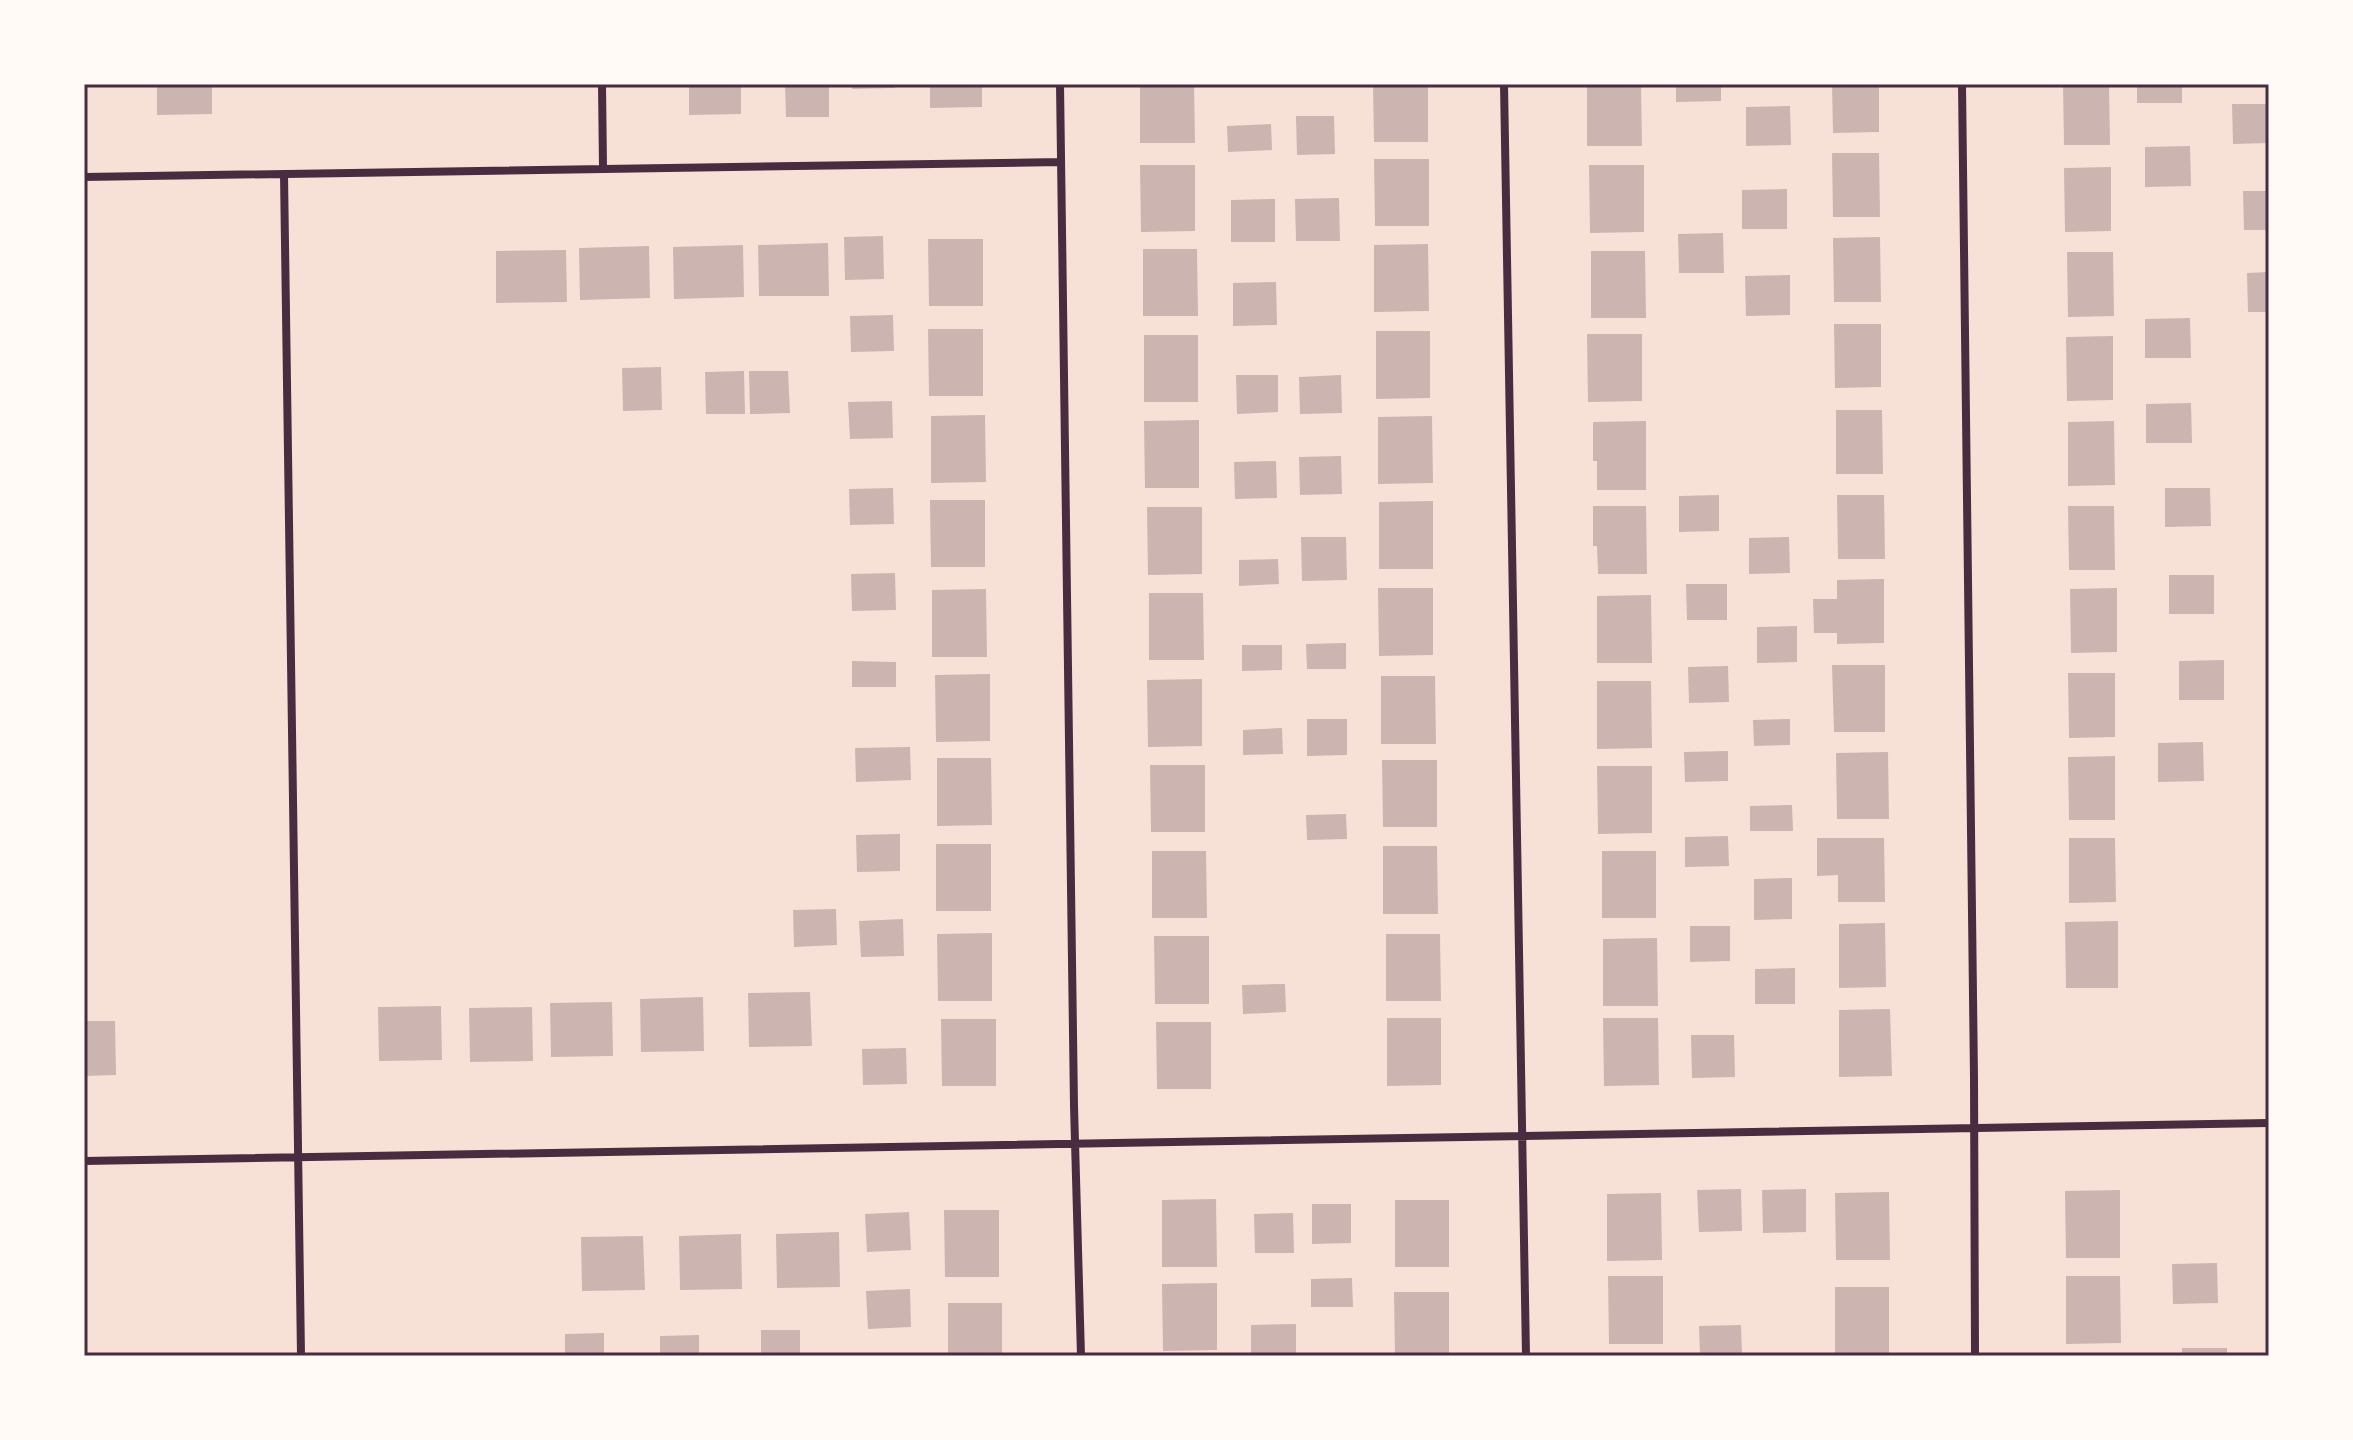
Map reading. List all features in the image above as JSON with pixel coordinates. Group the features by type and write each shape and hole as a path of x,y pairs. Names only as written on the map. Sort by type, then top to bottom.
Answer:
{"street":[{"path":"602,84 603,167"},
{"path":"1060,84 1075,1143 1081,1356"},
{"path":"1504,84 1526,1356"},
{"path":"1962,84 1975,1356"},
{"path":"84,177 1061,162"},
{"path":"284,174 301,1356"},
{"path":"84,1161 2269,1123"}],"building":[{"path":"157,84 212,84 212,114 157,115"},
{"path":"689,84 741,84 741,114 689,115"},
{"path":"785,84 829,84 829,117 786,117"},
{"path":"852,84 895,84 895,88 852,89"},
{"path":"930,84 982,84 982,107 930,108"},
{"path":"1140,84 1194,84 1195,143 1140,143"},
{"path":"1373,84 1428,84 1428,142 1374,142"},
{"path":"1587,84 1641,84 1642,146 1587,146"},
{"path":"1676,84 1721,84 1721,101 1676,102"},
{"path":"1832,84 1879,84 1879,132 1833,133"},
{"path":"2063,84 2109,84 2110,145 2064,145"},
{"path":"2137,84 2182,84 2182,103 2137,103"},
{"path":"2232,104 2269,104 2269,143 2233,144"},
{"path":"1790,106 1791,145 1746,146 1746,107"},
{"path":"1296,116 1334,116 1335,154 1297,155"},
{"path":"1271,124 1272,150 1228,152 1227,126"},
{"path":"2190,146 2191,186 2145,187 2145,147"},
{"path":"1832,153 1879,153 1880,217 1833,217"},
{"path":"1374,159 1429,159 1429,226 1375,226"},
{"path":"1140,165 1195,165 1195,231 1141,232"},
{"path":"1589,165 1644,165 1644,232 1590,233"},
{"path":"2111,167 2111,231 2065,232 2064,168"},
{"path":"1787,189 1787,229 1742,229 1742,190"},
{"path":"2243,191 2269,191 2269,230 2244,230"},
{"path":"1339,198 1340,241 1296,241 1295,199"},
{"path":"1275,199 1275,242 1231,242 1231,200"},
{"path":"1723,233 1724,273 1679,273 1678,234"},
{"path":"883,236 884,279 845,280 844,237"},
{"path":"1880,237 1881,302 1834,302 1833,238"},
{"path":"928,239 983,239 983,306 929,306"},
{"path":"828,243 829,296 759,296 758,245"},
{"path":"1428,244 1429,311 1374,312 1374,245"},
{"path":"743,245 744,297 674,299 673,247"},
{"path":"649,246 650,298 580,300 579,248"},
{"path":"1143,249 1197,249 1198,316 1143,316"},
{"path":"566,250 567,302 496,303 496,251"},
{"path":"1591,251 1645,251 1646,318 1591,318"},
{"path":"2067,252 2113,252 2114,316 2068,317"},
{"path":"2269,272 2269,312 2248,312 2247,273"},
{"path":"1790,275 1790,315 1746,316 1745,276"},
{"path":"1276,282 1277,325 1233,326 1233,283"},
{"path":"893,315 894,351 851,352 850,316"},
{"path":"2190,318 2191,358 2145,358 2145,319"},
{"path":"1834,324 1881,324 1881,387 1835,388"},
{"path":"928,329 983,329 983,396 929,396"},
{"path":"1376,331 1430,331 1430,398 1376,399"},
{"path":"1587,334 1642,334 1642,401 1588,402"},
{"path":"1144,335 1198,335 1198,402 1144,402"},
{"path":"2113,336 2113,400 2067,401 2066,337"},
{"path":"661,367 662,410 623,411 622,368"},
{"path":"744,371 745,414 706,414 705,372"},
{"path":"749,371 788,371 790,413 750,414"},
{"path":"1236,375 1278,375 1278,412 1237,414"},
{"path":"1341,375 1342,413 1300,414 1299,377"},
{"path":"892,401 893,438 850,439 848,402"},
{"path":"2191,403 2192,443 2146,443 2146,404"},
{"path":"1836,410 1882,410 1883,474 1836,474"},
{"path":"985,415 986,482 931,483 931,416"},
{"path":"1432,416 1433,483 1378,484 1378,417"},
{"path":"1199,420 1199,488 1145,488 1144,421"},
{"path":"1646,421 1646,490 1597,490 1593,422"},
{"path":"2114,421 2115,485 2068,486 2068,422"},
{"path":"1341,456 1342,494 1300,495 1299,457"},
{"path":"1276,461 1277,498 1235,499 1234,462"},
{"path":"893,488 894,524 850,525 849,489"},
{"path":"2165,488 2210,488 2211,526 2165,527"},
{"path":"1719,495 1719,531 1679,532 1679,496"},
{"path":"1837,495 1884,495 1885,559 1838,559"},
{"path":"930,500 985,500 985,567 931,567"},
{"path":"1433,501 1433,569 1379,569 1379,502"},
{"path":"1593,506 1646,506 1647,574 1598,574 1597,546 1593,546"},
{"path":"2068,506 2114,506 2115,570 2069,570"},
{"path":"1147,507 1202,507 1202,574 1148,575"},
{"path":"1301,537 1346,537 1347,580 1302,581"},
{"path":"1789,537 1790,573 1749,574 1749,538"},
{"path":"1278,559 1279,584 1239,586 1239,560"},
{"path":"895,573 896,610 852,611 851,574"},
{"path":"2169,575 2214,575 2214,614 2169,614"},
{"path":"1884,579 1884,643 1837,644 1837,633 1814,633 1813,599 1837,599 1837,580"},
{"path":"1686,584 1727,584 1727,620 1687,620"},
{"path":"1378,588 1433,588 1433,655 1379,656"},
{"path":"2117,588 2117,652 2071,653 2070,589"},
{"path":"986,589 987,657 932,657 932,590"},
{"path":"1149,593 1203,593 1204,660 1149,660"},
{"path":"1651,595 1652,663 1597,663 1597,596"},
{"path":"1797,626 1797,662 1757,663 1757,627"},
{"path":"1346,643 1346,669 1307,669 1306,644"},
{"path":"1242,645 1282,645 1282,670 1242,671"},
{"path":"2224,660 2224,700 2179,700 2179,661"},
{"path":"852,661 896,662 896,687 852,687"},
{"path":"1832,665 1885,665 1885,732 1834,732"},
{"path":"1728,666 1729,702 1689,703 1688,667"},
{"path":"2068,673 2115,673 2115,737 2069,738"},
{"path":"990,674 990,741 936,742 935,675"},
{"path":"1381,676 1435,676 1436,744 1381,744"},
{"path":"1202,679 1202,746 1148,747 1147,680"},
{"path":"1597,681 1651,681 1652,748 1597,749"},
{"path":"1307,719 1347,719 1347,755 1307,756"},
{"path":"1790,719 1790,745 1754,746 1753,720"},
{"path":"1282,728 1283,754 1243,755 1243,730"},
{"path":"2203,742 2204,781 2158,782 2158,743"},
{"path":"910,747 911,780 856,782 855,748"},
{"path":"1728,751 1728,781 1685,782 1684,752"},
{"path":"1888,752 1889,819 1837,819 1836,753"},
{"path":"2115,756 2115,820 2069,820 2068,757"},
{"path":"937,758 991,758 992,825 937,826"},
{"path":"1382,760 1437,760 1437,827 1383,827"},
{"path":"1150,765 1205,765 1205,832 1151,832"},
{"path":"1597,766 1652,766 1652,833 1598,834"},
{"path":"1792,805 1793,831 1750,831 1750,806"},
{"path":"1346,814 1347,839 1307,840 1306,815"},
{"path":"900,834 900,871 857,872 856,835"},
{"path":"1728,836 1729,866 1685,867 1685,837"},
{"path":"1817,838 1884,838 1885,902 1838,902 1838,875 1817,876"},
{"path":"2069,838 2115,838 2116,902 2069,903"},
{"path":"936,844 991,844 991,911 936,911"},
{"path":"1383,846 1437,846 1438,914 1383,914"},
{"path":"1152,851 1206,851 1207,918 1152,918"},
{"path":"1602,851 1656,851 1656,918 1602,918"},
{"path":"1792,878 1792,919 1754,920 1754,879"},
{"path":"836,909 837,945 794,947 793,910"},
{"path":"903,919 904,956 861,957 859,921"},
{"path":"2118,921 2118,988 2066,988 2065,922"},
{"path":"1885,923 1886,987 1839,988 1839,924"},
{"path":"1690,926 1730,926 1730,961 1690,962"},
{"path":"992,933 992,1001 938,1001 937,934"},
{"path":"1386,934 1440,934 1441,1001 1386,1001"},
{"path":"1154,936 1209,936 1209,1004 1155,1004"},
{"path":"1657,938 1658,1006 1603,1006 1603,939"},
{"path":"1795,968 1795,1004 1755,1004 1755,969"},
{"path":"1285,984 1286,1012 1243,1014 1242,985"},
{"path":"810,992 812,1046 749,1047 748,993"},
{"path":"703,997 704,1051 641,1052 640,999"},
{"path":"612,1002 613,1056 551,1057 550,1003"},
{"path":"441,1006 442,1060 379,1061 378,1007"},
{"path":"532,1007 533,1061 470,1062 469,1008"},
{"path":"1890,1009 1892,1076 1839,1077 1839,1010"},
{"path":"1387,1018 1441,1018 1441,1085 1387,1086"},
{"path":"1603,1018 1658,1018 1659,1085 1604,1086"},
{"path":"941,1019 996,1019 996,1086 942,1086"},
{"path":"84,1021 115,1021 116,1075 84,1076"},
{"path":"1156,1022 1211,1022 1211,1089 1157,1089"},
{"path":"1691,1035 1734,1035 1735,1077 1692,1078"},
{"path":"906,1048 907,1084 863,1085 862,1049"},
{"path":"1741,1189 1742,1231 1699,1232 1697,1190"},
{"path":"1806,1189 1806,1232 1763,1233 1762,1190"},
{"path":"2120,1190 2120,1258 2066,1258 2065,1191"},
{"path":"1889,1192 1890,1260 1836,1260 1835,1193"},
{"path":"1661,1193 1662,1260 1607,1261 1607,1194"},
{"path":"1216,1199 1217,1267 1162,1267 1162,1200"},
{"path":"1395,1200 1449,1200 1449,1267 1395,1267"},
{"path":"1312,1204 1351,1204 1351,1243 1312,1244"},
{"path":"944,1210 999,1210 999,1277 945,1277"},
{"path":"909,1212 911,1250 867,1252 865,1214"},
{"path":"1293,1213 1294,1253 1255,1253 1254,1214"},
{"path":"839,1232 840,1287 777,1288 776,1234"},
{"path":"741,1234 742,1289 680,1290 679,1236"},
{"path":"643,1236 645,1290 582,1291 581,1237"},
{"path":"2217,1263 2218,1303 2173,1304 2172,1264"},
{"path":"1608,1276 1663,1276 1663,1344 1609,1344"},
{"path":"2066,1276 2120,1276 2121,1343 2066,1344"},
{"path":"1352,1278 1353,1307 1311,1307 1311,1279"},
{"path":"1217,1283 1217,1350 1163,1351 1162,1284"},
{"path":"1835,1287 1889,1287 1889,1354 1835,1354"},
{"path":"910,1289 911,1327 868,1329 866,1291"},
{"path":"1394,1292 1449,1292 1449,1356 1395,1356"},
{"path":"948,1303 1002,1303 1002,1356 948,1356"},
{"path":"1296,1324 1296,1356 1251,1356 1251,1325"},
{"path":"1741,1325 1742,1354 1700,1355 1699,1326"},
{"path":"761,1330 800,1330 800,1356 761,1356"},
{"path":"604,1333 604,1356 565,1356 565,1334"},
{"path":"699,1335 699,1356 660,1356 660,1336"},
{"path":"2182,1348 2227,1348 2227,1356 2182,1356"}]}
